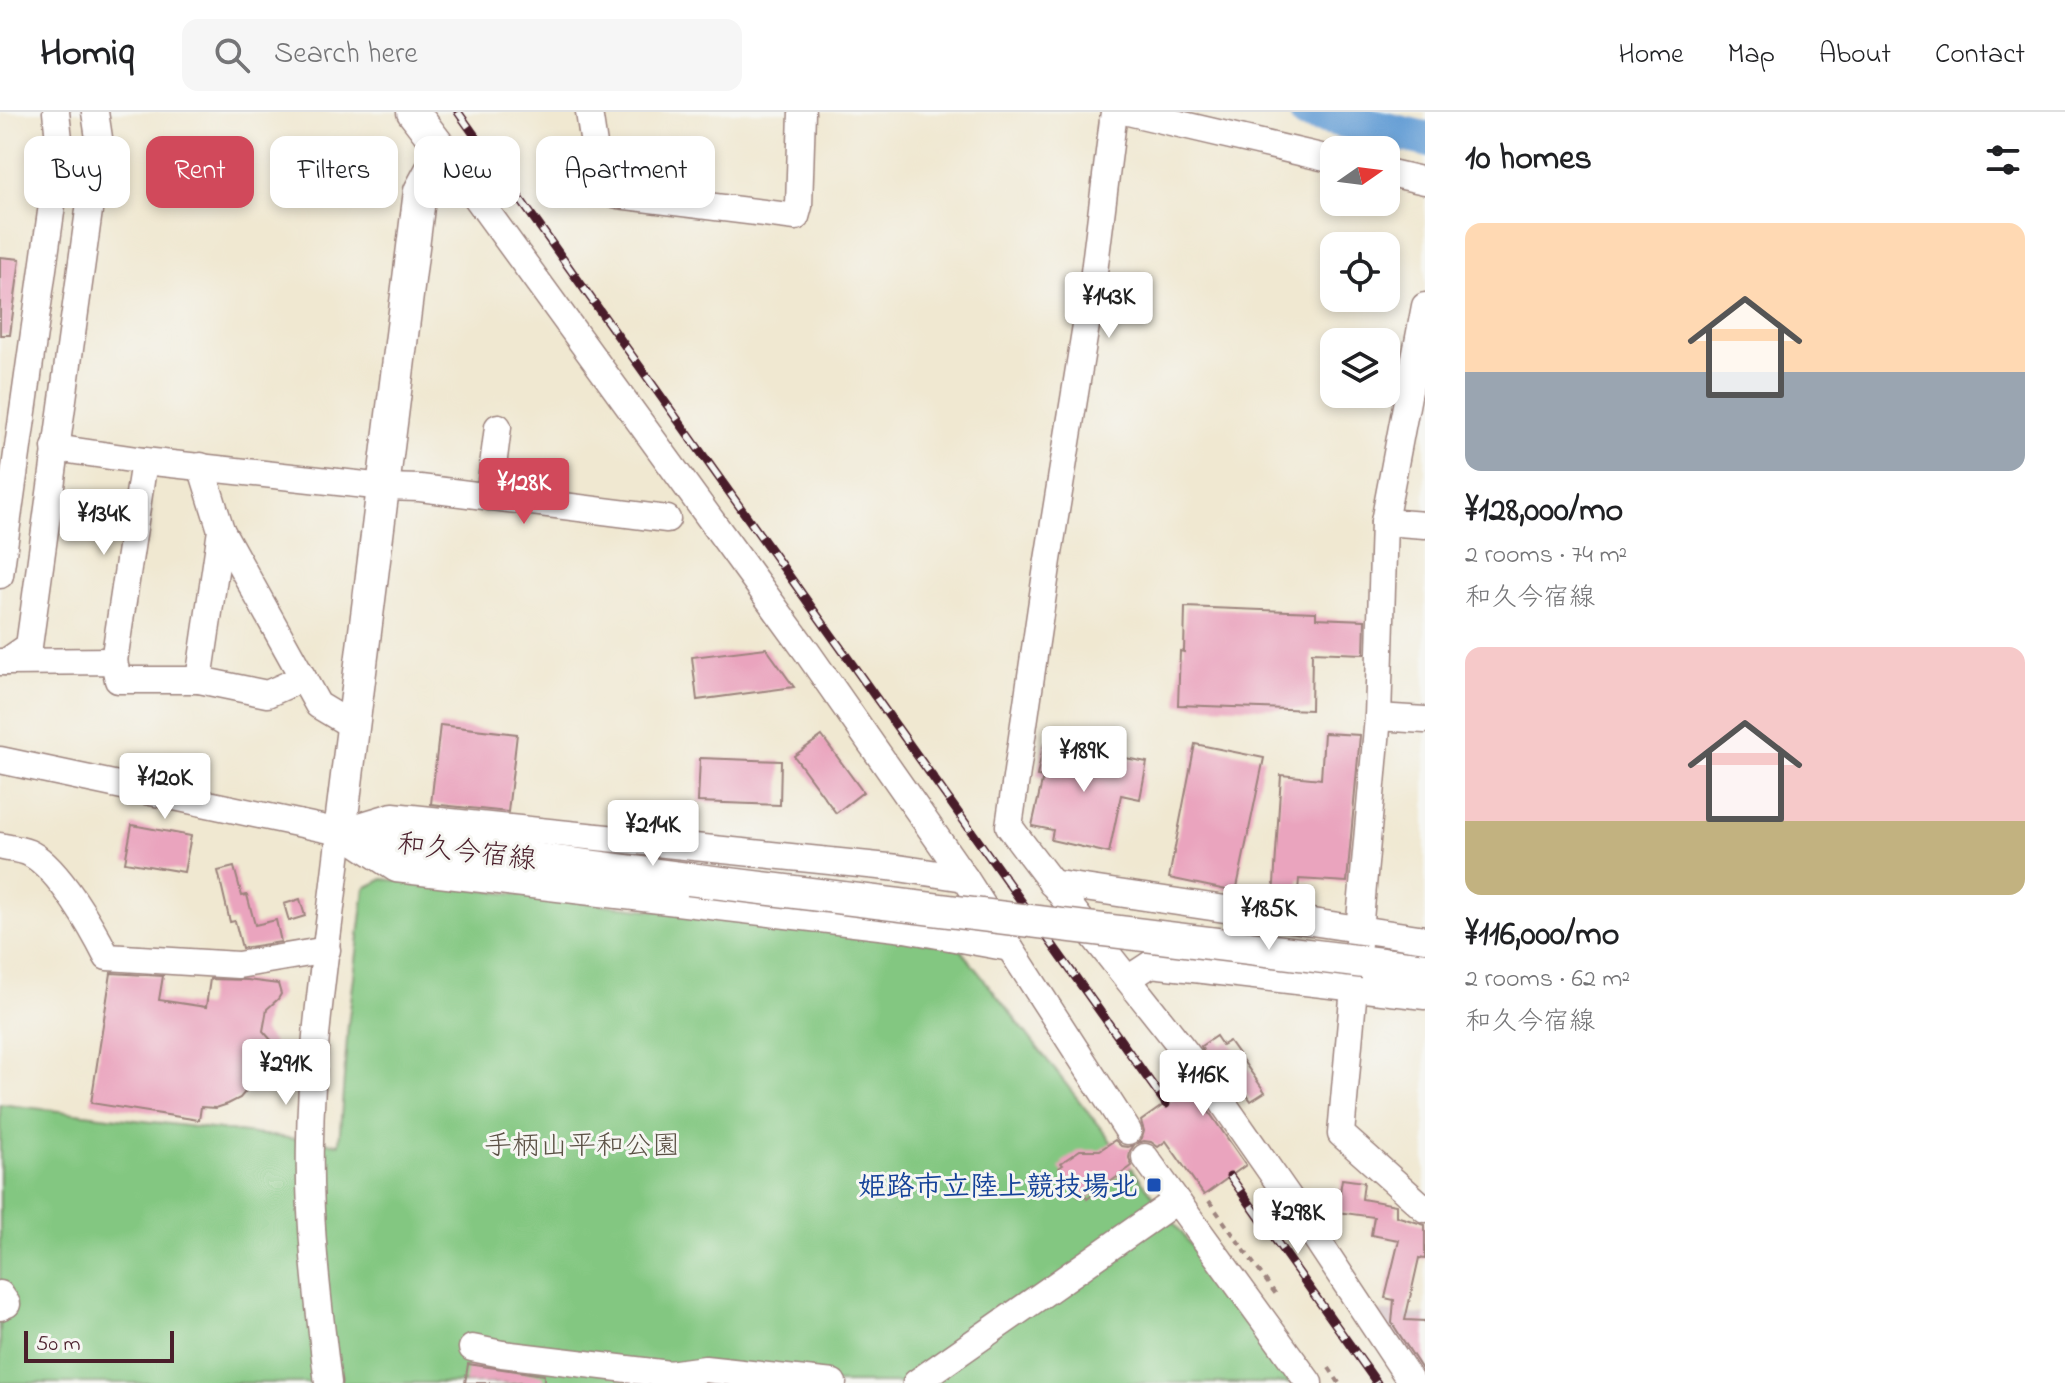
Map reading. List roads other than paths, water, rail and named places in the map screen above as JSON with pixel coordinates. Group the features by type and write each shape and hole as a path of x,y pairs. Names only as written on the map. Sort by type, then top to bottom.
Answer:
{"main road":[{"path":"413,112 431,136"},
{"path":"340,832 418,208"},
{"name":"和久今宿線","path":"340,832 1359,974 1425,969"}],"street":[{"path":"0,575 4,512 60,148 56,112"},
{"path":"3,662 29,646 99,138 95,112"},
{"path":"589,112 601,191 796,217 802,112"},
{"path":"1114,112 1092,288 1009,826 1190,1058"},
{"path":"1128,112 1320,157"},
{"path":"1400,175 1425,181"},
{"path":"484,208 807,652 965,878 1128,1131"},
{"path":"1425,306 1384,522 1378,717 1359,929 1359,974 1341,1134 1425,1209"},
{"path":"489,497 498,427"},
{"path":"55,448 144,461 384,487 420,488 667,519"},
{"path":"144,461 114,661 118,680 199,680 267,694 303,678"},
{"path":"201,466 221,530 318,705 353,726"},
{"path":"4,512 46,517"},
{"path":"1384,522 1425,525"},
{"path":"199,680 221,530"},
{"path":"3,662 114,661"},
{"path":"1378,717 1425,720"},
{"path":"0,760 340,832 396,869 905,929 1010,948"},
{"path":"340,832 393,816 898,868 965,878"},
{"path":"328,1383 313,1261 310,1187 313,1069 340,832"},
{"path":"0,846 31,854 49,869 83,915 107,957 238,965 327,950"},
{"path":"1051,883 1425,939"},
{"path":"1128,979 1151,964 1359,974 1425,996"},
{"path":"1223,1103 1412,1383"},
{"path":"1145,1157 1171,1205 1309,1383"},
{"path":"916,1383 1171,1205"},
{"path":"0,1294 7,1304 0,1307"},
{"path":"472,1348 669,1374 705,1369 833,1383"}],"waterway":[{"path":"1307,112 1425,139"}],"tunnel":[{"path":"1190,1058 1223,1103"}],"railway":[{"path":"458,112 1166,1104"},
{"path":"1230,1176 1377,1383"}],"place":[{"name":"姫路市立陸上競技場北","path":"1154,1185"}],"park label":[{"name":"手柄山平和公園","path":"582,1144"}]}
